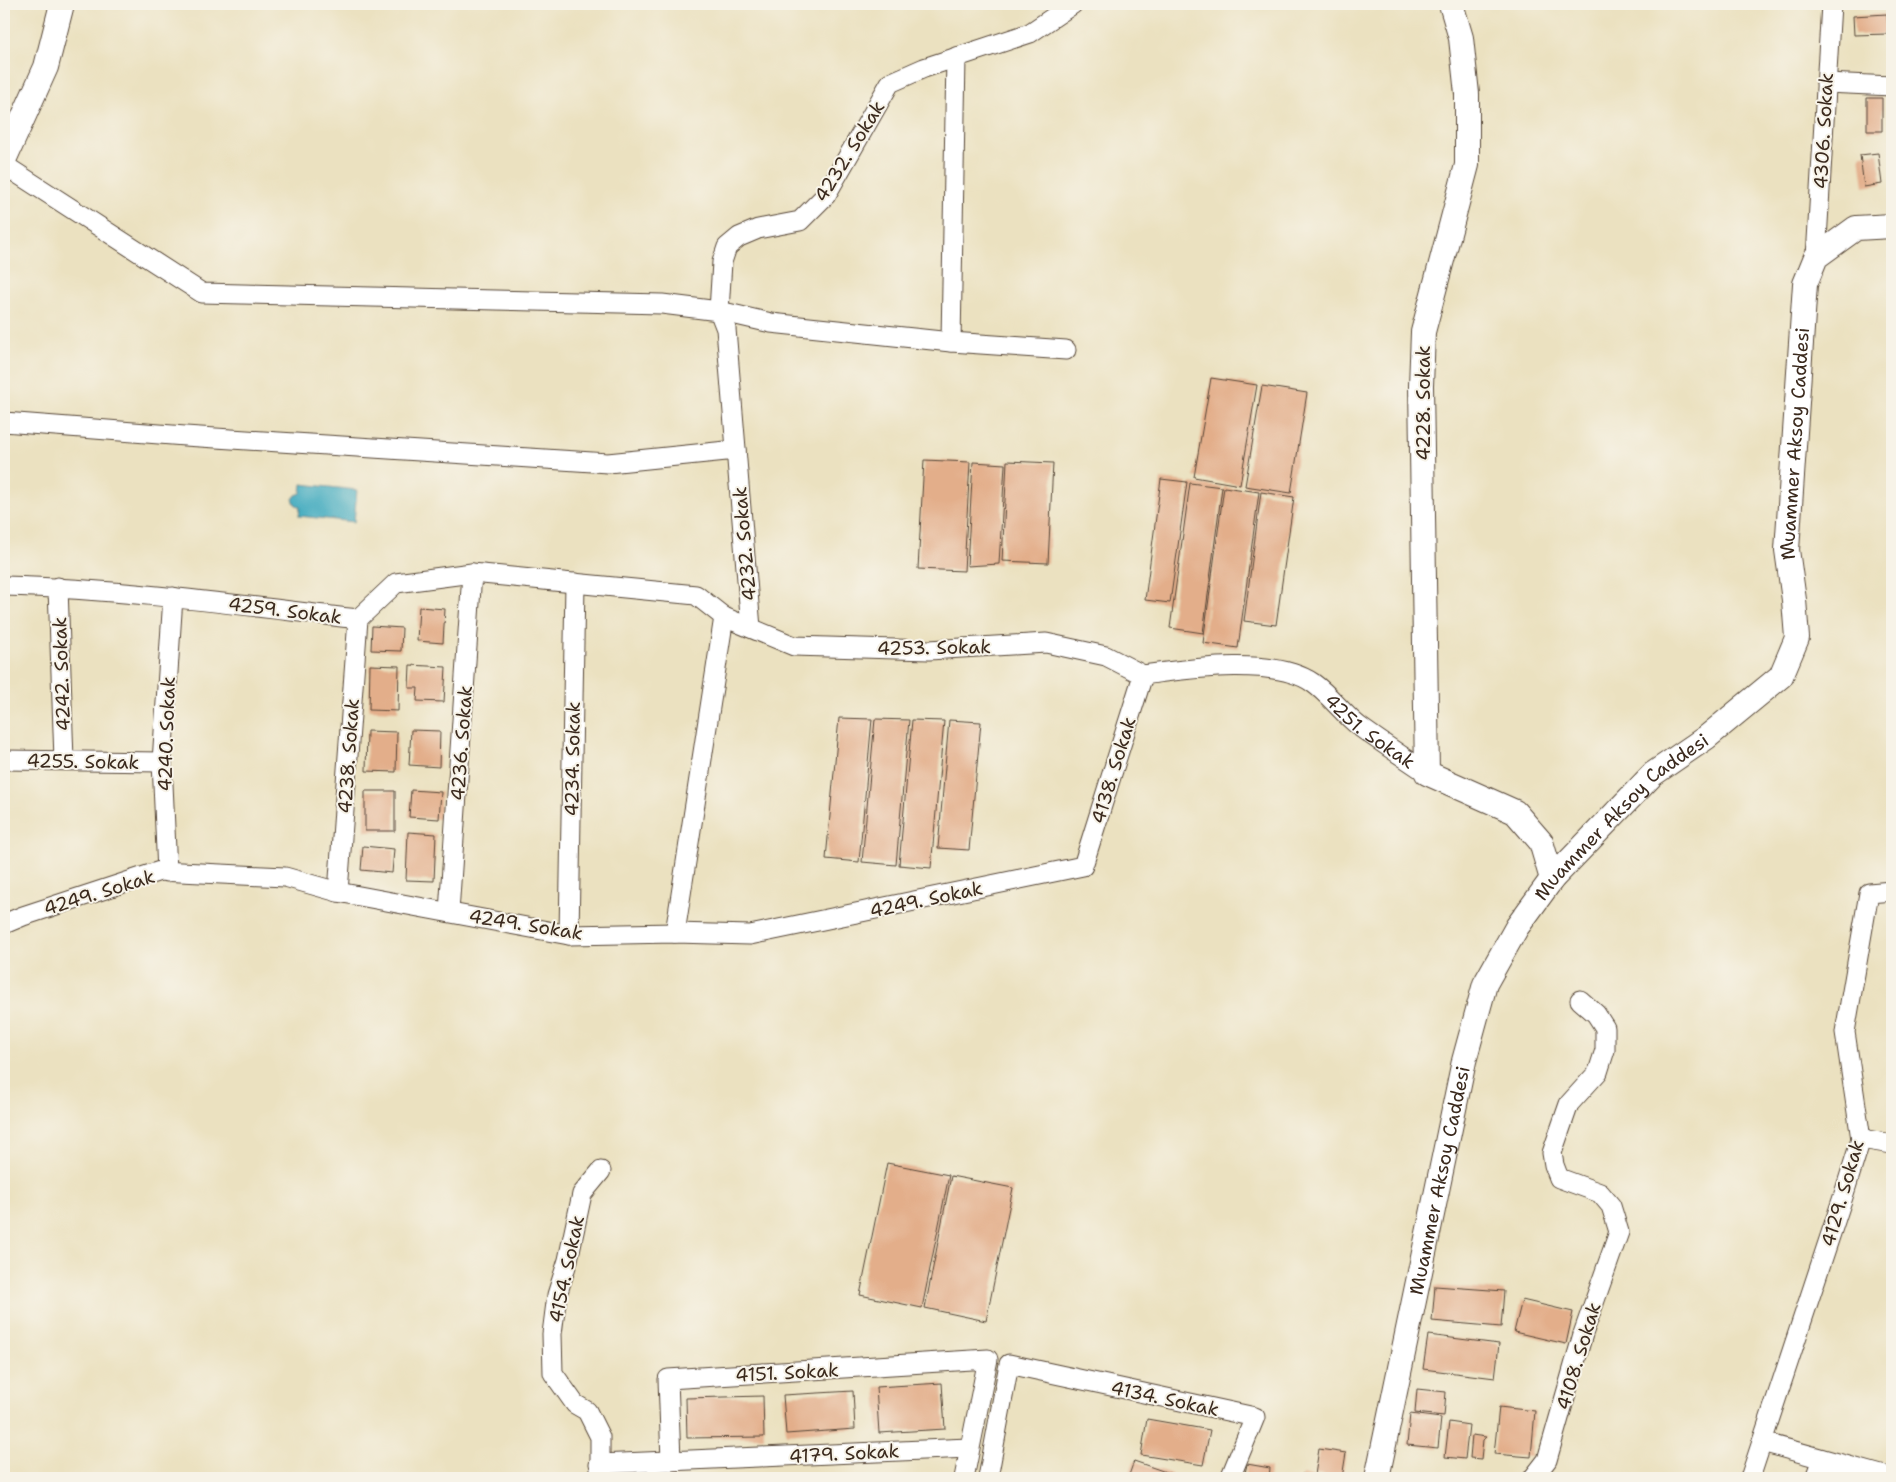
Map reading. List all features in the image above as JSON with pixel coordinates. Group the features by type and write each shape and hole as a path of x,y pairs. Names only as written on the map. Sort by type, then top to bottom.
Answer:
{"street":[{"path":"4,160 46,67 62,4"},
{"name":"4232. Sokak","path":"751,628 726,329 719,311 722,262 727,246 739,237 758,229 800,221 826,195 890,83 924,68 1030,33 1073,4"},
{"name":"4228. Sokak","path":"1427,773 1421,386 1423,332 1467,165 1467,94 1461,38 1451,4"},
{"name":"4306. Sokak","path":"1816,258 1830,4"},
{"path":"950,342 956,57"},
{"path":"1826,83 1892,86"},
{"path":"4,165 202,293 662,304 719,311 771,323 950,342 1066,350"},
{"path":"1816,258 1856,228 1892,226"},
{"name":"Muammer Aksoy Caddesi","path":"1377,1478 1464,1061 1485,984 1517,927 1552,879 1653,774 1707,737 1781,676 1797,638 1787,550 1806,284 1816,258"},
{"path":"4,422 608,464 736,450"},
{"name":"4259. Sokak","path":"4,586 58,587 173,596 358,619 396,582 472,573 696,595 724,617"},
{"name":"4236. Sokak","path":"449,912 472,573"},
{"name":"4234. Sokak","path":"569,935 575,583"},
{"name":"4242. Sokak","path":"58,587 64,760"},
{"name":"4240. Sokak","path":"167,872 162,762 173,596"},
{"name":"4232. Sokak","path":"675,934 724,617"},
{"name":"4253. Sokak","path":"724,617 794,646 929,650 1046,643 1106,656 1143,675"},
{"name":"4238. Sokak","path":"338,892 358,619"},
{"name":"4251. Sokak","path":"1143,675 1186,669 1248,667 1288,672 1312,682 1359,726 1427,773 1516,812 1541,842 1552,879"},
{"name":"4138. Sokak","path":"1083,866 1143,675"},
{"name":"4255. Sokak","path":"4,760 162,762"},
{"name":"4249. Sokak","path":"4,924 151,874 167,872 285,877 338,892 569,935 750,935 1083,866"},
{"name":"4129. Sokak","path":"1750,1478 1844,1197 1861,1139 1845,1032 1869,893 1892,891"},
{"name":"4108. Sokak","path":"1533,1478 1547,1460 1583,1334 1618,1232 1611,1206 1600,1193 1559,1178 1552,1153 1569,1104 1598,1072 1605,1050 1605,1028 1596,1014 1580,1000"},
{"path":"1861,1139 1892,1144"},
{"name":"4154. Sokak","path":"600,1471 600,1437 587,1411 575,1404 553,1373 552,1334 557,1295 568,1260 582,1194 601,1171"},
{"name":"4151. Sokak","path":"671,1461 668,1379 988,1359 969,1448"},
{"name":"4134. Sokak","path":"988,1478 1009,1364 1255,1417 1230,1478"},
{"path":"1762,1442 1892,1478"},
{"path":"964,1478 969,1448"},
{"name":"4179. Sokak","path":"600,1471 671,1461 969,1448"},
{"path":"1815,1478 1822,1459"}],"water":[{"path":"302,484 357,490 354,522 299,516 300,507 295,504 293,499 301,493"}],"building":[{"path":"1887,14 1888,34 1854,35 1853,16"},
{"path":"1867,98 1882,98 1882,131 1867,131"},
{"path":"1878,153 1882,184 1864,187 1860,155"},
{"path":"1211,378 1257,385 1240,485 1194,477"},
{"path":"1262,386 1307,393 1291,493 1245,486"},
{"path":"924,460 970,462 964,571 918,569"},
{"path":"1007,461 1053,463 1048,563 1002,561"},
{"path":"973,462 1005,464 999,564 967,566"},
{"path":"1161,479 1187,482 1170,603 1145,600"},
{"path":"1190,483 1222,487 1203,633 1170,628"},
{"path":"1224,487 1259,492 1238,648 1203,643"},
{"path":"1261,492 1294,497 1276,625 1244,621"},
{"path":"419,607 445,609 443,643 417,641"},
{"path":"372,626 402,628 401,651 371,650"},
{"path":"370,665 399,666 398,711 369,710"},
{"path":"410,665 446,667 444,702 417,701 418,688 409,688"},
{"path":"839,718 872,719 859,862 826,859"},
{"path":"875,719 909,720 896,865 862,862"},
{"path":"912,720 944,721 931,868 899,865"},
{"path":"949,720 981,722 969,850 938,848"},
{"path":"411,730 440,731 439,767 409,765"},
{"path":"367,731 397,732 396,772 366,771"},
{"path":"411,790 441,792 439,819 409,817"},
{"path":"365,791 395,791 395,831 365,831"},
{"path":"408,832 436,834 434,881 406,880"},
{"path":"363,846 394,849 392,873 361,870"},
{"path":"887,1163 949,1175 922,1308 860,1295"},
{"path":"951,1176 1013,1188 986,1321 925,1308"},
{"path":"1435,1286 1504,1291 1501,1327 1432,1321"},
{"path":"1522,1300 1573,1312 1566,1344 1514,1332"},
{"path":"1428,1335 1499,1344 1495,1378 1423,1369"},
{"path":"942,1383 945,1429 879,1433 876,1387"},
{"path":"1417,1389 1446,1392 1444,1416 1415,1413"},
{"path":"853,1391 855,1429 786,1434 783,1395"},
{"path":"763,1396 764,1437 687,1438 686,1398"},
{"path":"1499,1407 1535,1411 1531,1457 1494,1454"},
{"path":"1410,1414 1441,1418 1438,1448 1407,1445"},
{"path":"1147,1419 1210,1430 1203,1465 1141,1455"},
{"path":"1449,1422 1469,1425 1465,1459 1445,1457"},
{"path":"1472,1435 1486,1437 1483,1440 1481,1459 1470,1458"},
{"path":"1319,1449 1346,1453 1342,1478 1315,1475"},
{"path":"1134,1461 1183,1478 1128,1478"},
{"path":"1247,1464 1270,1468 1269,1478 1244,1478"},
{"path":"1302,1474 1318,1478 1301,1478"}]}
